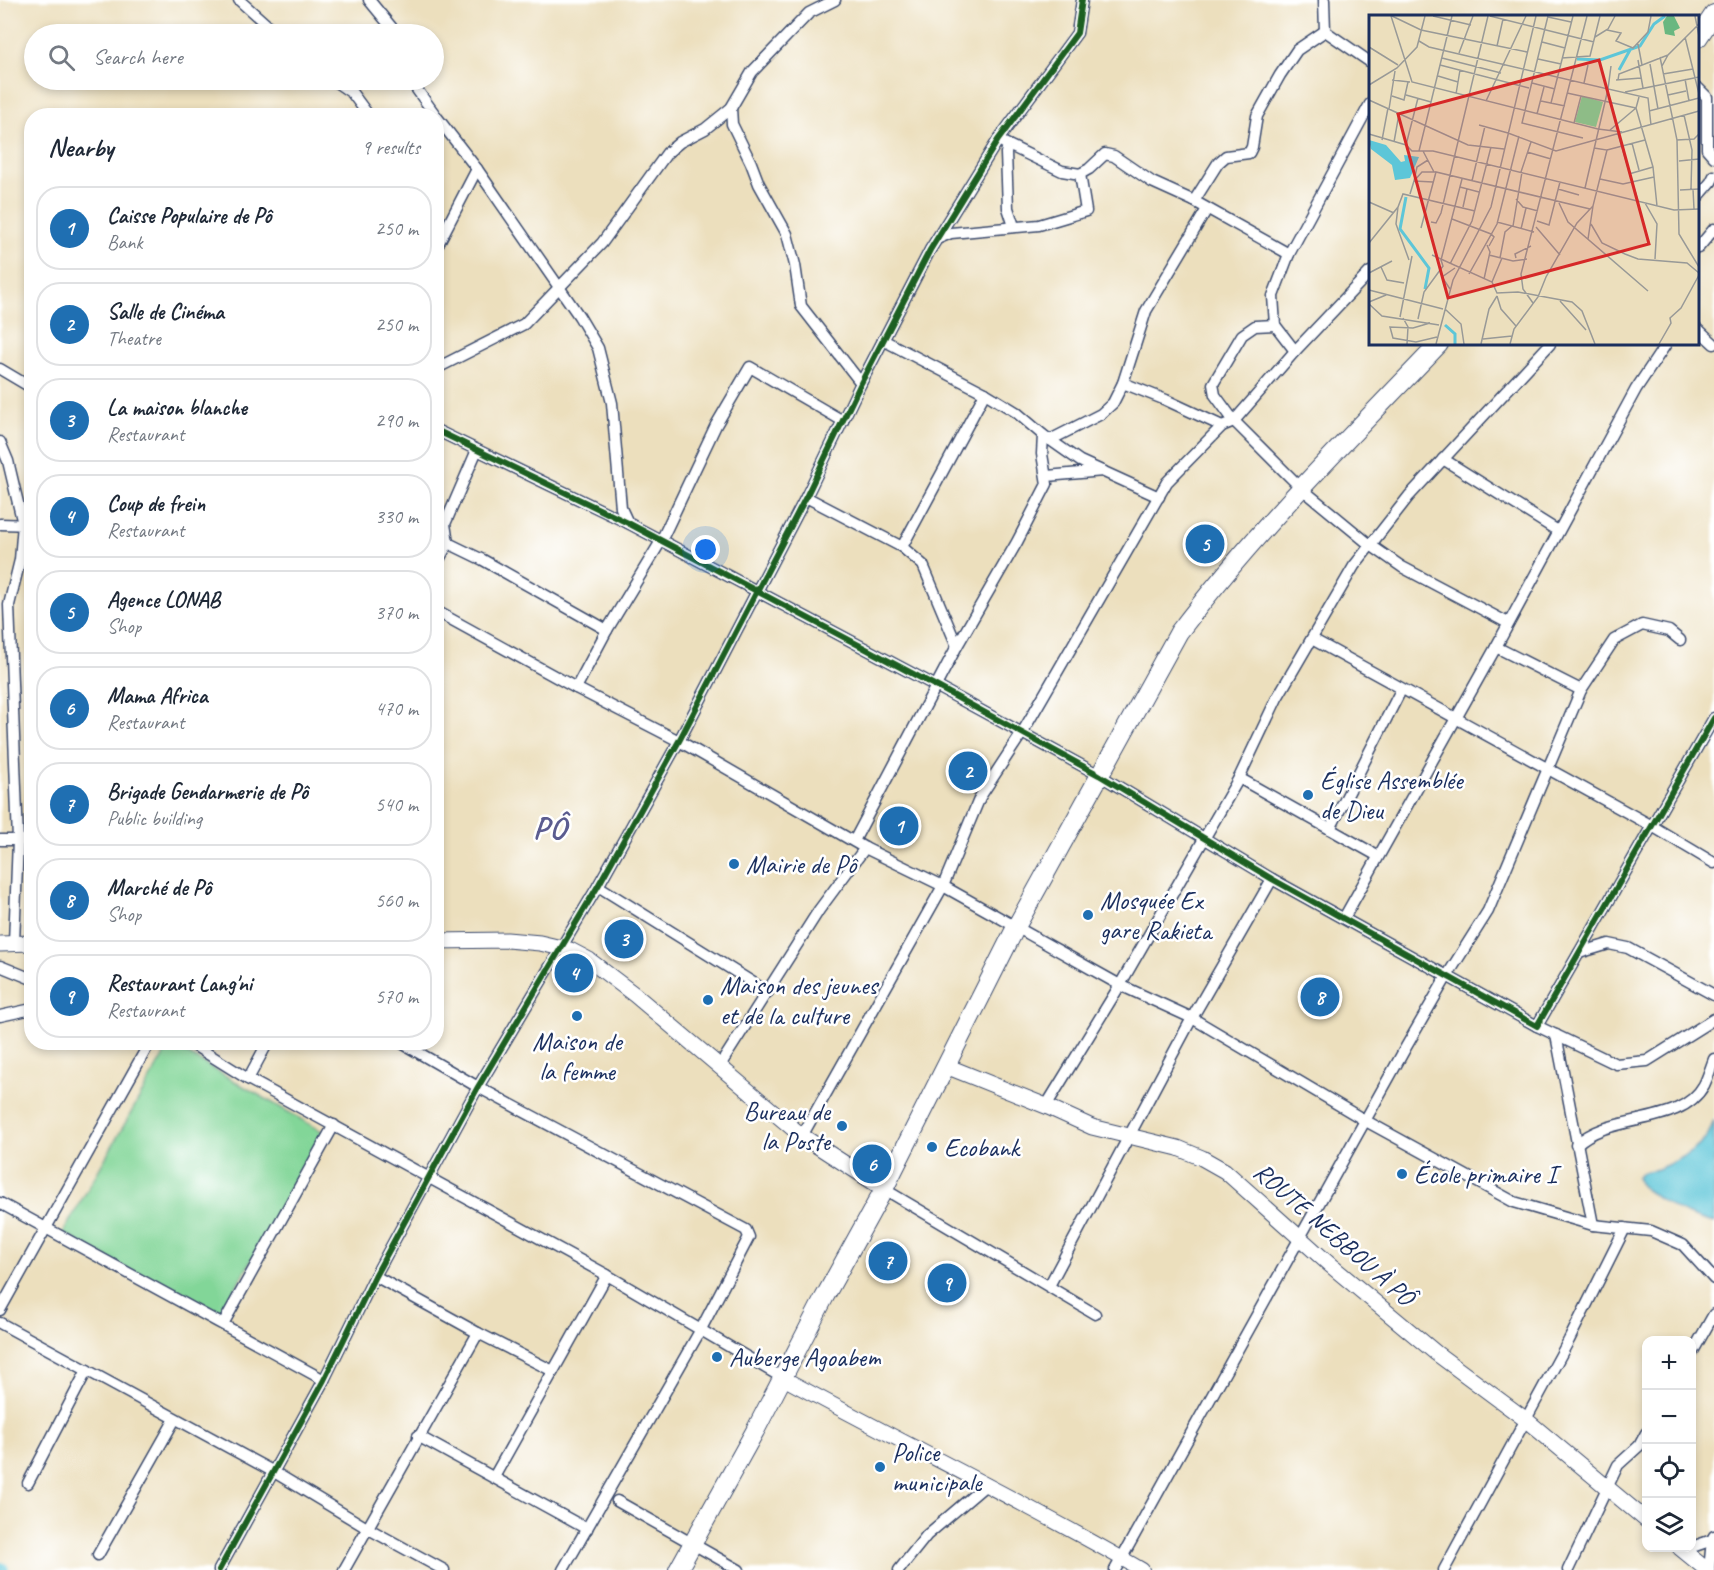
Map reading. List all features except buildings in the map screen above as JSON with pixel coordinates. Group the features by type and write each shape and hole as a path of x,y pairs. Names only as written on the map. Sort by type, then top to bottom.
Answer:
{"highway":[{"path":"1699,36 1714,14"},
{"path":"678,1570 884,1189 1016,927 1179,632 1210,590 1301,488 1438,345"}],"main road":[{"path":"444,941 507,940 540,943 570,950 589,960 802,1136 884,1189"},
{"path":"7,943 24,943"},
{"name":"ROUTE NEBBOU À PÔ","path":"946,1066 1092,1127 1178,1148 1225,1171 1329,1264 1436,1353 1525,1419 1642,1516"},
{"path":"1690,1552 1708,1570"}],"street":[{"path":"239,0 266,24"},
{"path":"369,0 389,24"},
{"path":"444,364 524,324 602,243 668,153 680,142 705,129 731,108 752,72 809,13 835,0"},
{"path":"219,1570 324,1380 375,1276 428,1177 478,1087 598,886 679,741 807,497 861,383 937,239 1077,33 1082,0"},
{"path":"1324,0 1325,31"},
{"path":"1325,31 1369,62"},
{"path":"1194,201 1218,163 1226,156 1249,153 1257,116 1280,75 1298,50 1325,31"},
{"path":"1699,89 1707,97 1707,149 1714,157"},
{"path":"348,90 363,108"},
{"path":"417,90 430,108"},
{"path":"731,108 732,124 759,184 787,234 795,265 801,306 861,383"},
{"path":"1295,351 1275,325 1273,296 1289,254 1369,108"},
{"path":"444,127 477,170 558,290 579,316 598,348 612,403 621,508 628,523"},
{"path":"1003,142 1062,171 1080,174 1105,154 1114,156 1152,182 1194,201 1289,254"},
{"path":"1003,142 1006,153 1008,208 1014,226"},
{"path":"444,233 477,170"},
{"path":"937,239 951,233 1040,225 1086,211 1080,174"},
{"path":"1699,196 1714,176"},
{"path":"854,841 957,646 1017,542 1047,484 1042,454 1047,438 1101,414 1113,403 1123,383 1146,311 1208,209"},
{"path":"1699,248 1714,229"},
{"path":"802,1136 943,886 980,797 1022,733 1167,483 1222,426 1234,420 1295,351 1369,274"},
{"path":"1275,325 1255,326 1242,335 1214,384 1215,395 1234,420 1301,488 1370,544 1402,567 1508,623"},
{"path":"1699,330 1714,344"},
{"path":"883,340 985,393 1016,412 1080,461 1159,497"},
{"path":"1046,1106 1120,985 1239,778 1277,698 1354,566 1409,496 1549,345"},
{"path":"1344,918 1636,389 1665,345"},
{"path":"576,688 607,630 661,541 716,425 750,367 843,421"},
{"path":"0,369 24,383"},
{"path":"1123,383 1222,426"},
{"path":"902,547 985,393"},
{"path":"444,434 628,523 936,686 1099,776 1272,879 1537,1026 1616,1064 1647,1061 1714,1019"},
{"path":"0,442 24,515"},
{"path":"444,550 448,543 444,524 477,450"},
{"path":"1443,459 1558,531"},
{"path":"1047,476 1103,470"},
{"path":"807,497 902,547 923,565 957,646"},
{"path":"0,524 24,525"},
{"path":"7,943 18,840 4,605 20,560 24,540"},
{"path":"448,543 483,560 607,630"},
{"path":"444,615 576,688 679,741 865,848 943,886 1120,985 1192,1018 1366,1121 1514,1202 1593,1225 1651,1231 1683,1245 1714,1279"},
{"path":"1119,1564 1447,976 1488,911 1581,690 1614,640 1642,625 1669,631 1680,640"},
{"path":"1312,639 1652,826 1714,863"},
{"path":"1496,646 1581,690"},
{"path":"1330,828 1401,690"},
{"path":"1537,1026 1714,718"},
{"path":"1239,778 1378,856"},
{"path":"0,840 24,840"},
{"path":"719,1067 819,910 865,848"},
{"path":"1049,1286 1192,1018 1272,879"},
{"path":"598,886 768,992"},
{"path":"1579,953 1609,944 1628,948 1714,995"},
{"path":"0,966 24,976"},
{"path":"0,1016 24,1011"},
{"path":"1556,1035 1593,1225"},
{"path":"0,1310 146,1050"},
{"path":"202,1050 248,1079 607,1275 783,1378 852,1416 987,1484 1119,1564 1142,1570"},
{"path":"248,1079 264,1050"},
{"path":"414,1050 478,1087 746,1230 749,1237 700,1331 563,1570"},
{"path":"1576,1145 1585,1136 1616,1125 1681,1108 1703,1087 1714,1059"},
{"path":"223,1324 334,1125"},
{"path":"884,1189 1095,1314"},
{"path":"0,1203 324,1380"},
{"path":"1444,1570 1569,1340 1625,1228"},
{"path":"495,1477 607,1275"},
{"path":"375,1276 553,1371"},
{"path":"1696,1346 1714,1314"},
{"path":"0,1323 274,1472 367,1528 444,1570"},
{"path":"344,1570 478,1333"},
{"path":"28,1483 87,1370"},
{"path":"98,1555 175,1419"},
{"path":"418,1436 587,1528"},
{"path":"1568,1570 1618,1465 1642,1441"},
{"path":"613,1484 617,1501 739,1570"},
{"path":"899,1570 927,1535 987,1484"},
{"path":"601,1505 613,1504 617,1501"},
{"path":"1696,1544 1713,1538 1708,1570"}],"green space":[{"path":"167,1050 180,1050 325,1133 217,1320 63,1233"}],"water":[{"path":"1714,1120 1714,1223 1691,1216 1671,1206 1645,1189 1636,1178 1643,1172 1657,1169 1677,1160 1696,1148 1707,1136"}],"cycle path":[{"path":"219,1570 324,1380 375,1276 478,1087 598,886 679,741 806,497 861,383 930,250 998,140 1077,33 1082,0"},
{"path":"444,434 628,523 936,686 1099,775 1272,879 1537,1026 1714,718"}],"place":[{"name":"Agence LONAB","path":"1205,544"},
{"name":"Salle de Cinéma","path":"968,771"},
{"name":"Église Assemblée de Dieu","path":"1308,795"},
{"name":"Caisse Populaire de Pô","path":"899,826"},
{"name":"Mairie de Pô","path":"734,864"},
{"name":"Mosquée Ex gare Rakieta","path":"1088,915"},
{"name":"La maison blanche","path":"624,939"},
{"name":"Coup de frein","path":"574,973"},
{"name":"Marché de Pô","path":"1320,997"},
{"name":"Maison des jeunes et de la culture","path":"708,1000"},
{"name":"Maison de la femme","path":"577,1016"},
{"name":"Bureau de la Poste","path":"842,1126"},
{"name":"Ecobank","path":"932,1147"},
{"name":"Mama Africa","path":"872,1164"},
{"name":"École primaire I","path":"1402,1174"},
{"name":"Brigade Gendarmerie de Pô","path":"888,1261"},
{"name":"Restaurant Lang'ni","path":"947,1283"},
{"name":"Auberge Agoabem","path":"717,1357"},
{"name":"Police municipale","path":"880,1467"}],"district":[{"name":"PÔ","path":"550,827"}]}
